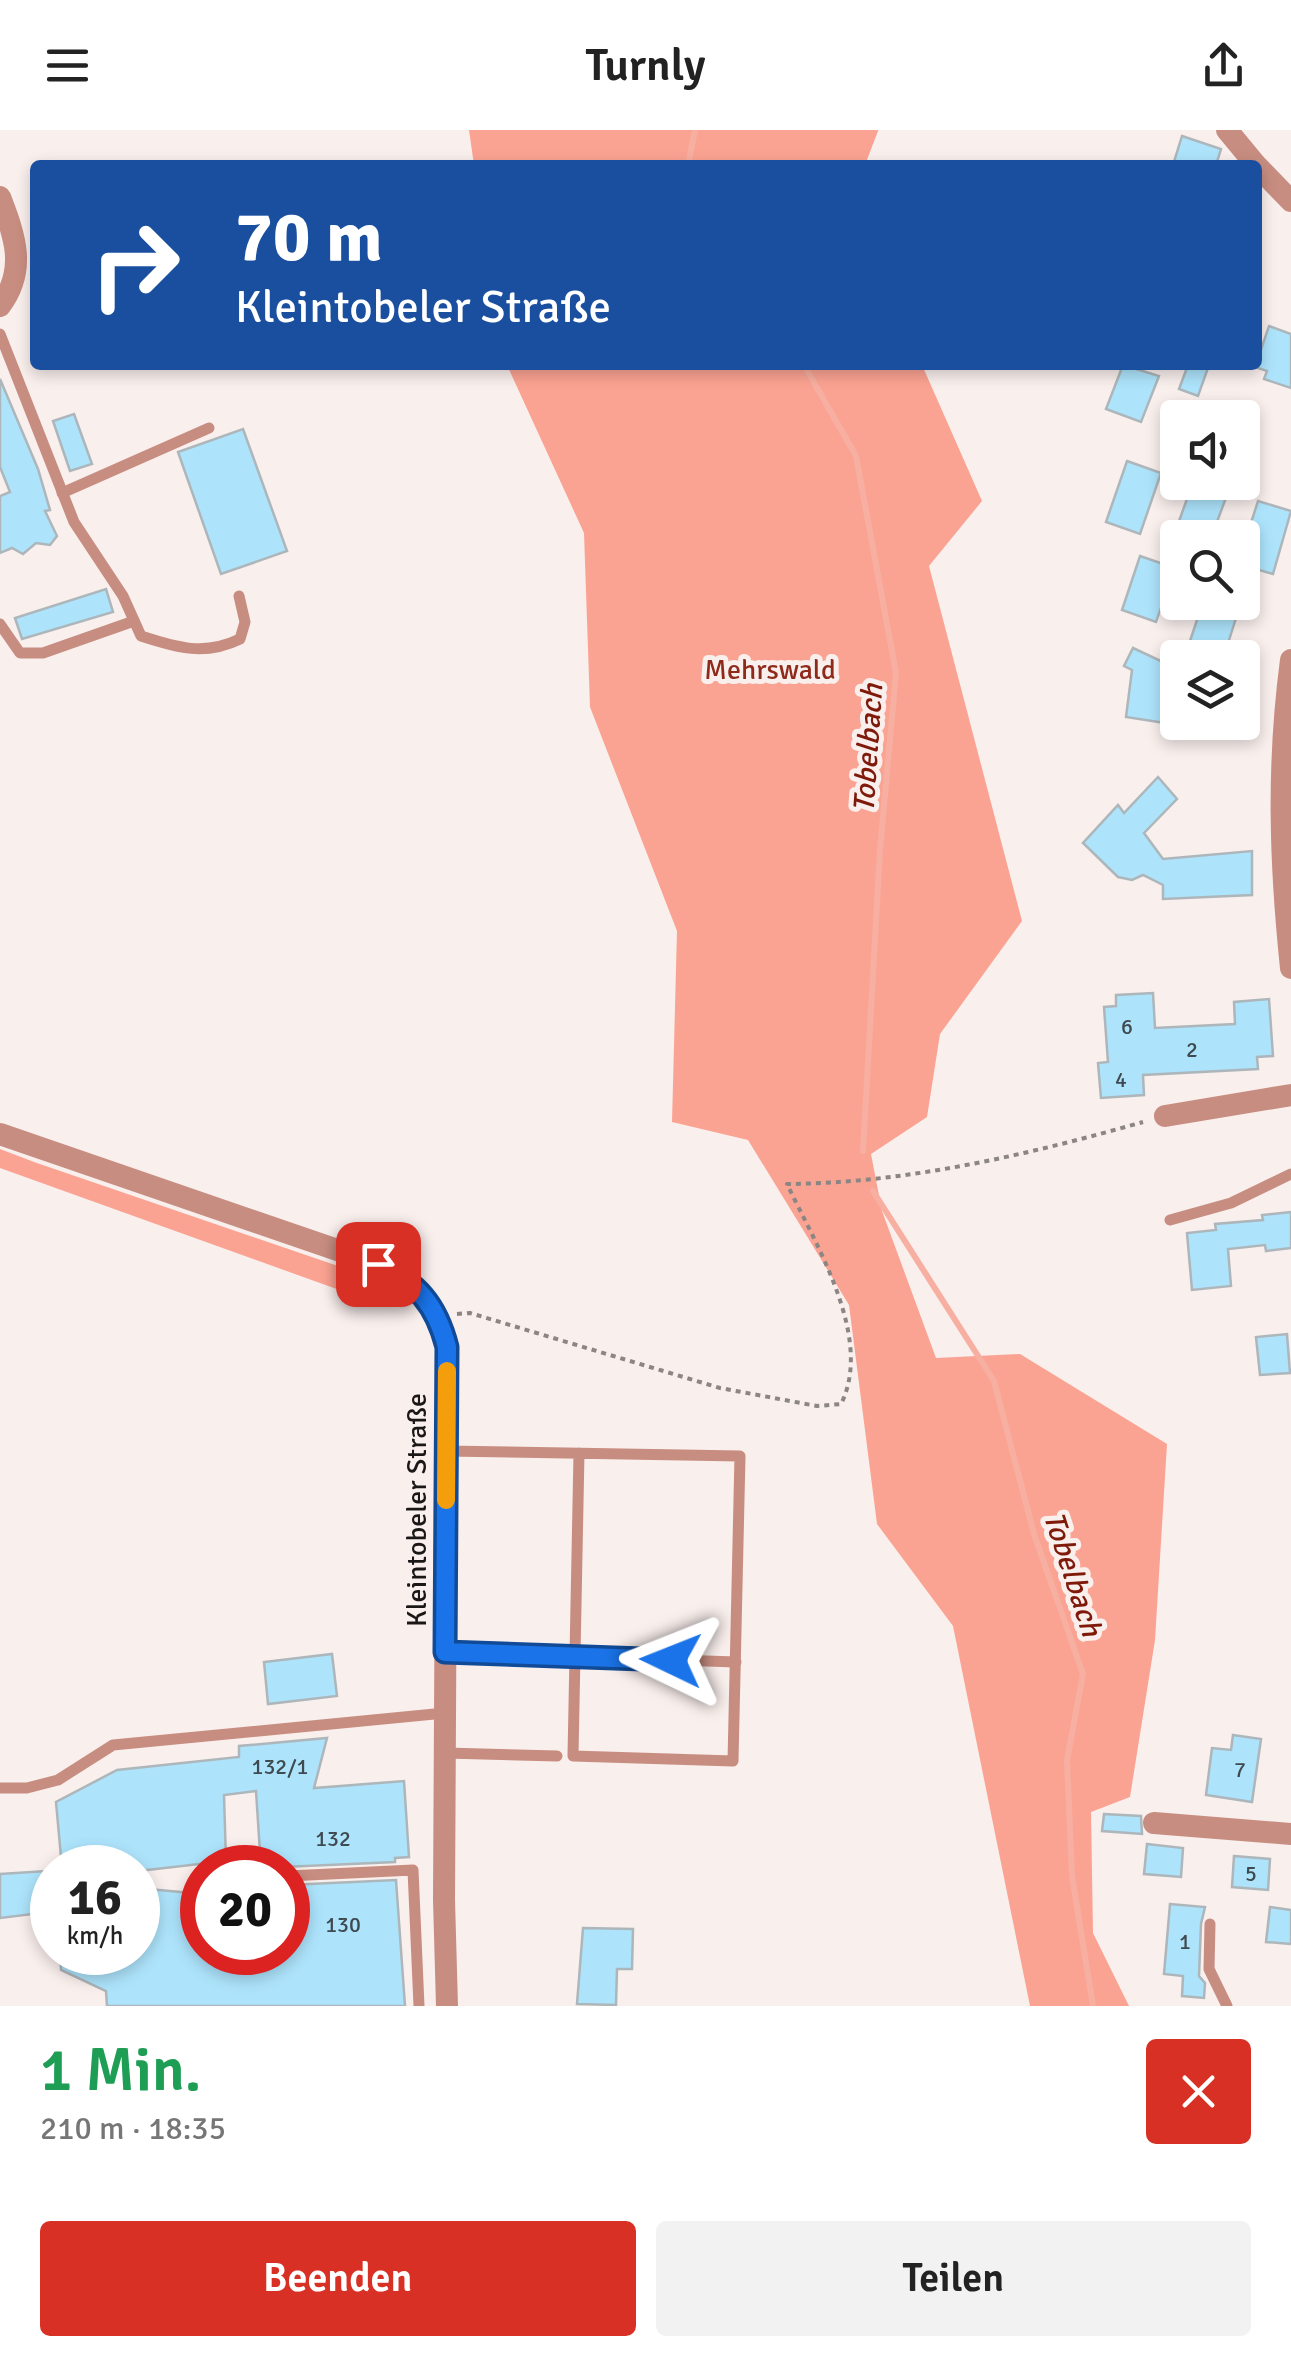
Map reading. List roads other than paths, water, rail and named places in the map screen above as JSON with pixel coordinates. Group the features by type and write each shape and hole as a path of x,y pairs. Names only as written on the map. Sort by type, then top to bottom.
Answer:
{"street":[{"path":"1228,130 1252,160"},
{"path":"1262,171 1291,202"},
{"path":"0,197 18,256 16,276 0,306"},
{"path":"1291,660 1280,741 1291,968"},
{"path":"1165,1116 1291,1095"},
{"name":"Kleintobeler Straße","path":"0,1134 378,1264 418,1288 438,1316 447,1347 447,2006"},
{"path":"1154,1823 1291,1834"}],"lane":[{"path":"0,334 74,522 123,596 141,636 170,646 217,650 240,638 244,622 238,596"},
{"path":"62,493 209,428"},
{"path":"0,624 20,653 43,653 134,621"},
{"path":"1170,1220 1232,1203 1291,1174"},
{"path":"446,1450 740,1456 733,1761 573,1756 579,1453"},
{"path":"445,1652 736,1662"},
{"path":"0,1788 27,1788 58,1780 112,1744 445,1713"},
{"path":"446,1752 557,1756"},
{"path":"310,1875 413,1870 419,2006"},
{"path":"1210,1924 1208,1969 1227,2006"}],"waterway":[{"name":"Tobelbach","path":"689,160 695,130"},
{"name":"Tobelbach","path":"807,370 856,456 896,673 880,850 863,1151"},
{"name":"Tobelbach","path":"873,1191 994,1381 1034,1534 1083,1674 1067,1760 1072,1876 1093,2006"}],"park label":[{"name":"Mehrswald","path":"770,669"}]}
